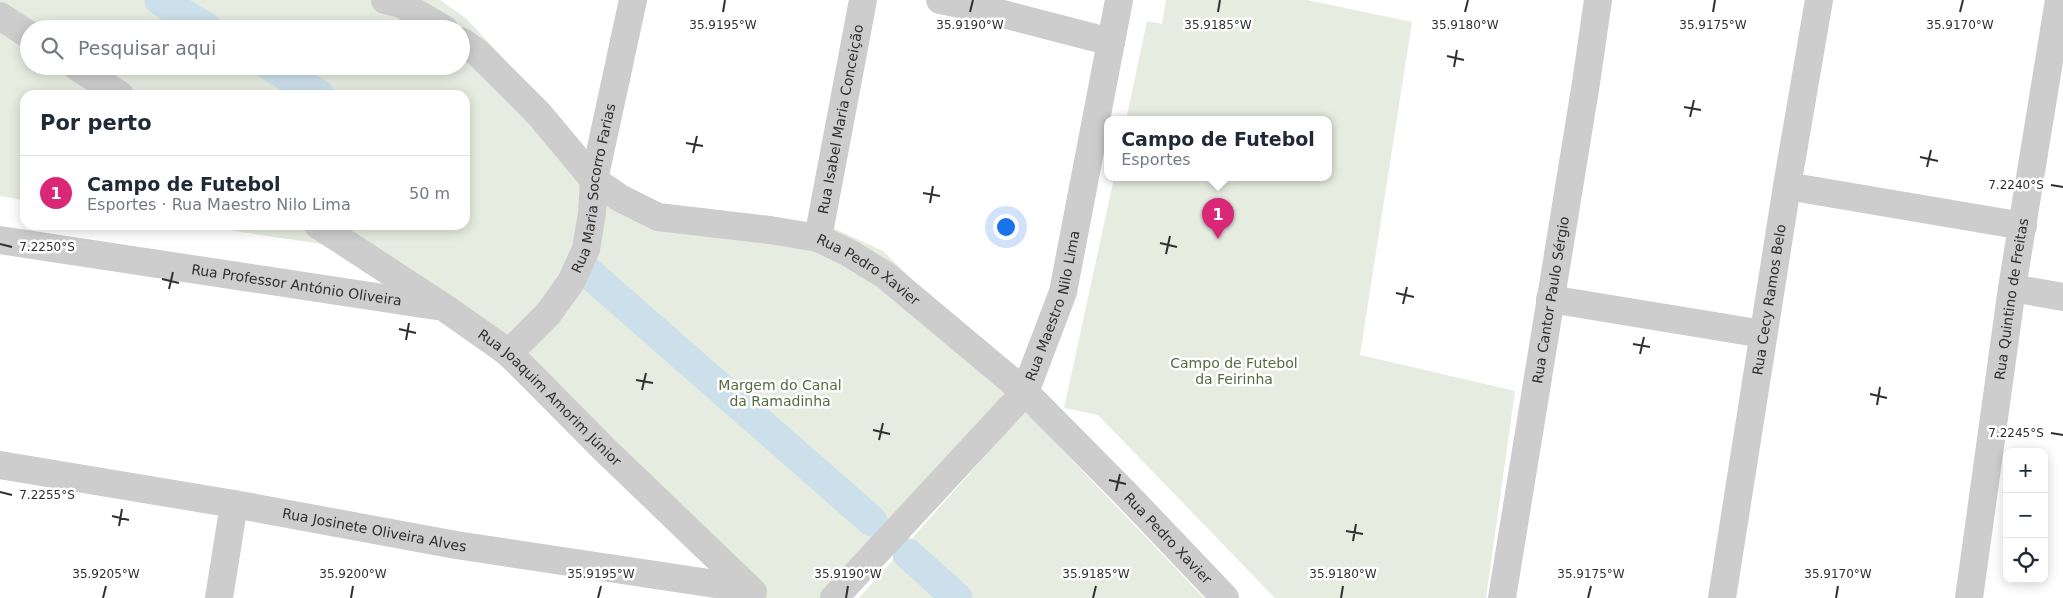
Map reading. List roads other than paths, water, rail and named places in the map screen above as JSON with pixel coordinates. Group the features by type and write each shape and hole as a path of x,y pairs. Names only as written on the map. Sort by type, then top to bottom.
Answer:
{"street":[{"name":"Rua Maria Socorro Farias","path":"509,353 548,314 571,282 586,249 592,213 594,180 633,0"},
{"name":"Rua Isabel Maria Conceição","path":"818,238 863,0"},
{"path":"940,0 980,8 1111,42"},
{"name":"Rua Maestro Nilo Lima","path":"834,598 1025,392 1063,292 1120,0"},
{"name":"Rua Cantor Paulo Sérgio","path":"1502,598 1598,0"},
{"name":"Rua Cecy Ramos Belo","path":"1722,598 1787,186 1819,0"},
{"name":"Rua Quintino de Freitas","path":"1969,598 2012,288 2059,0"},
{"path":"396,1 429,20"},
{"path":"0,16 20,29"},
{"name":"Rua Pedro Xavier","path":"470,47 539,114 594,180 620,198 658,217 770,230 818,238 849,253 885,275 1025,392 1225,598"},
{"path":"90,75 112,90"},
{"path":"1787,186 2022,226"},
{"name":"Rua Joaquim Amorim Júnior","path":"326,230 445,308 509,353 754,594"},
{"name":"Rua Professor António Oliveira","path":"0,240 445,308"},
{"path":"2012,288 2063,297"},
{"path":"1550,299 1763,334"},
{"name":"Rua Josinete Oliveira Alves","path":"0,465 234,504 456,545 754,594"},
{"path":"219,598 234,504"}],"waterway":[{"path":"160,0 193,20"},
{"path":"286,75 311,90"},
{"path":"582,267 872,521"},
{"path":"908,554 957,598"}],"place":[{"name":"Campo de Futebol","path":"1218,239"}],"park label":[{"name":"Campo de Futebol da Feirinha","path":"1234,372"},
{"name":"Margem do Canal da Ramadinha","path":"780,394"}]}
